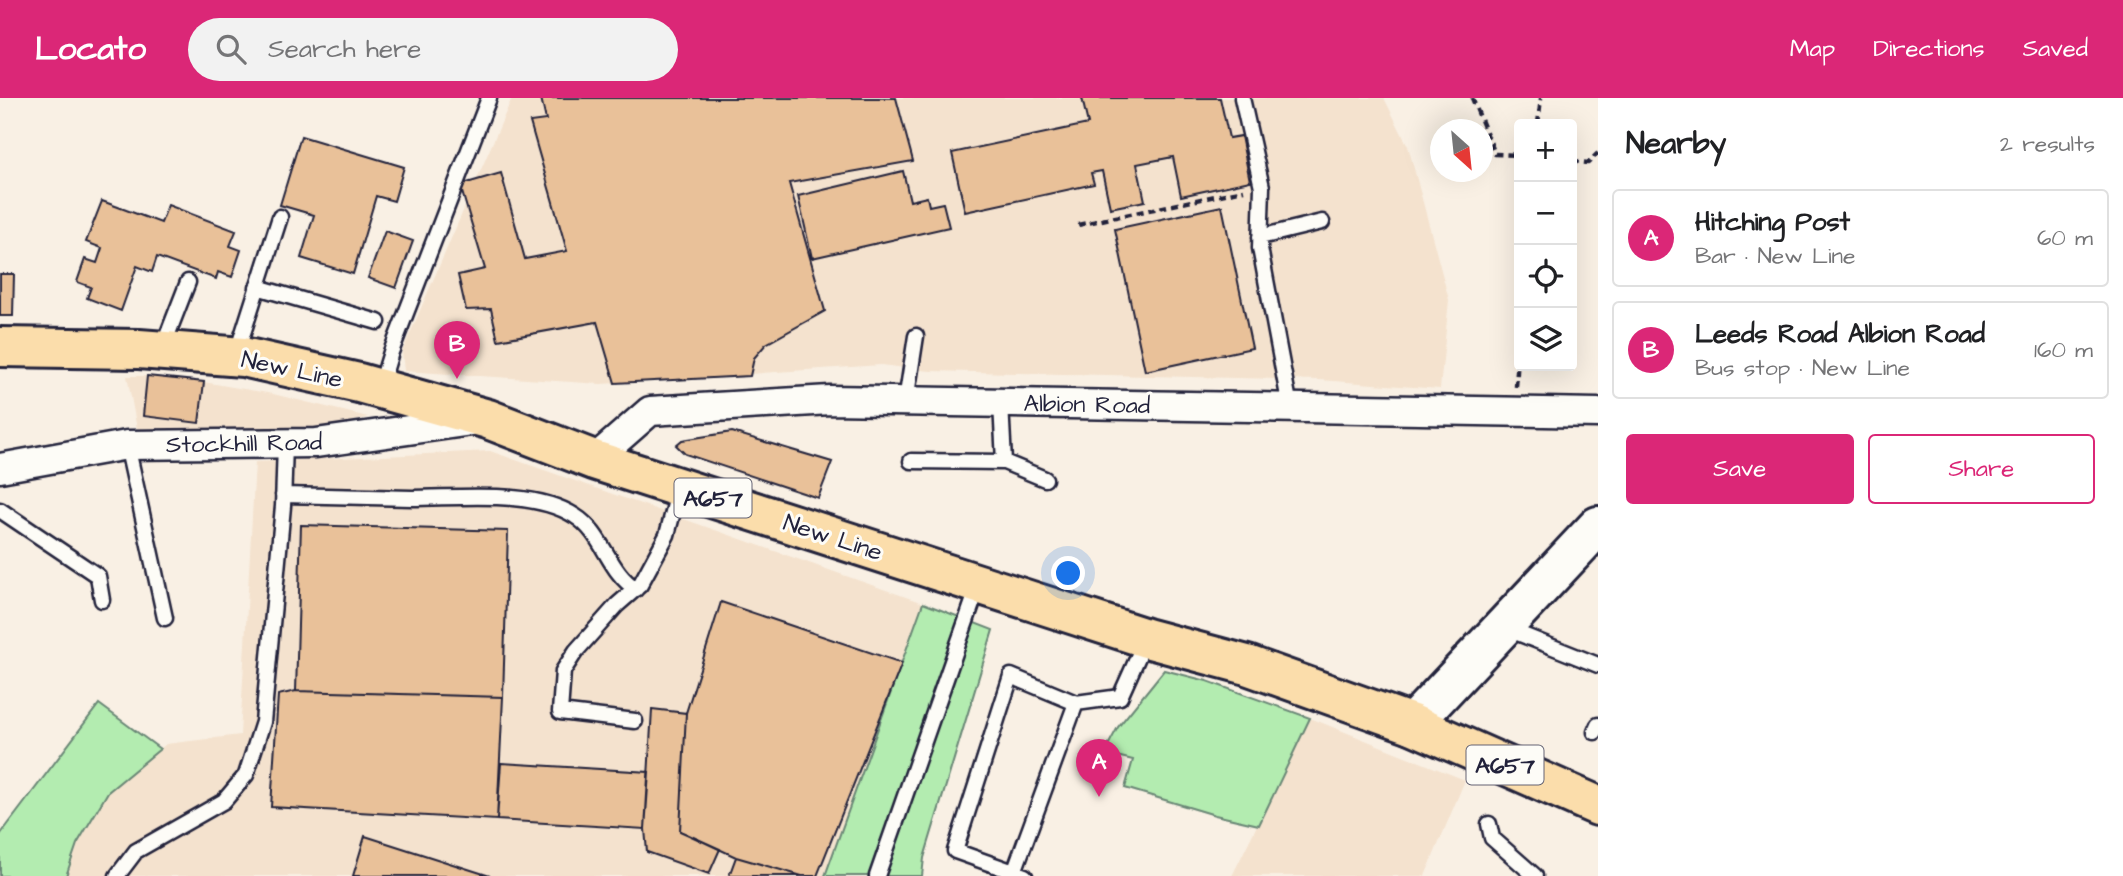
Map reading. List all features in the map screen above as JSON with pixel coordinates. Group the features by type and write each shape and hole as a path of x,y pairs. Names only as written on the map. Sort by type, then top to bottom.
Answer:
{"main road":[{"name":"New Line","path":"0,347 162,351 235,357 380,389 488,419 594,460 1146,638 1247,665 1412,724"},
{"name":"A657","path":"1412,724 1598,806"}],"street":[{"name":"Albion Road","path":"594,460 650,411 830,400 1598,413"},
{"name":"Stockhill Road","path":"0,468 127,445 316,443 488,419"},
{"path":"1412,724 1598,526"}],"lane":[{"path":"380,389 391,352 489,98"},
{"path":"1242,98 1262,187 1260,248 1290,407"},
{"path":"235,357 280,216"},
{"path":"1260,237 1322,222"},
{"path":"162,351 188,282"},
{"path":"257,288 378,322"},
{"path":"906,401 916,336"},
{"path":"1001,403 1004,462"},
{"path":"117,876 136,851 224,801 246,775 263,722 285,443"},
{"path":"127,445 165,618"},
{"path":"911,461 1004,462 1045,480"},
{"path":"635,721 560,712 563,671 576,651 636,589 651,567 667,535 679,487"},
{"path":"283,495 507,498 548,504 584,522 596,534 620,576 636,589"},
{"path":"0,510 98,576 102,600"},
{"path":"877,876 979,584"},
{"path":"1503,627 1598,664"},
{"path":"1076,703 1019,874 955,852 1011,676 1076,703 1120,697 1146,638"},
{"path":"1489,824 1492,838 1535,876"}],"path":[{"path":"1472,98 1495,153 1514,155"},
{"path":"1539,119 1541,98"},
{"path":"1577,162 1588,163 1598,153"},
{"path":"1078,225 1262,187"},
{"path":"1515,395 1517,371"}],"shaded area":[{"path":"512,98 1384,98 1408,146 1449,300 1440,389 1320,380 930,371 881,365 601,384 404,371 402,352"},
{"path":"127,376 204,382 273,394 368,417 333,428 138,434"},
{"path":"490,451 923,603 825,876 66,876 77,844 108,792 166,744 240,735 255,462"},
{"path":"1310,718 1465,780 1425,876 1232,876"}],"green space":[{"path":"923,603 993,630 924,858 922,876 825,876"},
{"path":"1164,670 1207,681 1310,718 1259,825 1125,788 1133,760 1104,753 1118,727"},
{"path":"99,704 160,749 108,792 77,844 66,876 0,876 0,835"}],"building":[{"path":"541,98 896,98 913,161 789,183 825,311 766,344 754,358 750,376 615,383 597,322 498,340 491,309 466,310 458,275 485,269 460,185 501,173 525,259 567,251 530,122 546,120"},
{"path":"1082,98 1220,98 1229,138 1241,136 1250,181 1181,196 1173,157 1137,164 1145,201 1110,208 1102,171 1091,173 1094,184 965,212 952,153 1088,124"},
{"path":"301,136 404,167 394,201 376,196 353,274 301,258 314,215 280,205"},
{"path":"903,171 910,201 927,197 929,206 943,203 949,227 812,258 798,196"},
{"path":"102,201 161,223 168,205 236,231 230,246 241,250 232,277 218,272 216,279 157,257 152,272 137,266 121,311 87,298 91,287 77,282 85,259 97,263 102,248 86,242"},
{"path":"1222,206 1252,348 1145,371 1115,229"},
{"path":"385,231 413,241 396,288 368,278"},
{"path":"0,274 14,274 13,316 0,316"},
{"path":"147,376 204,382 199,423 143,416"},
{"path":"732,432 832,462 818,498 685,454 676,445 682,440"},
{"path":"301,525 508,531 503,697 296,691"},
{"path":"721,602 902,663 817,876 802,876 736,857 680,831 686,713"},
{"path":"296,691 503,697 497,820 271,807 278,695"},
{"path":"652,709 686,713 680,831 720,849 709,874 647,852 645,829"},
{"path":"501,763 649,772 645,829 497,820"},
{"path":"365,836 490,876 353,876"},
{"path":"736,857 802,876 729,876"}],"place":[{"name":"Leeds Road Albion Road","path":"457,379"},
{"name":"Hitching Post","path":"1099,797"}]}
